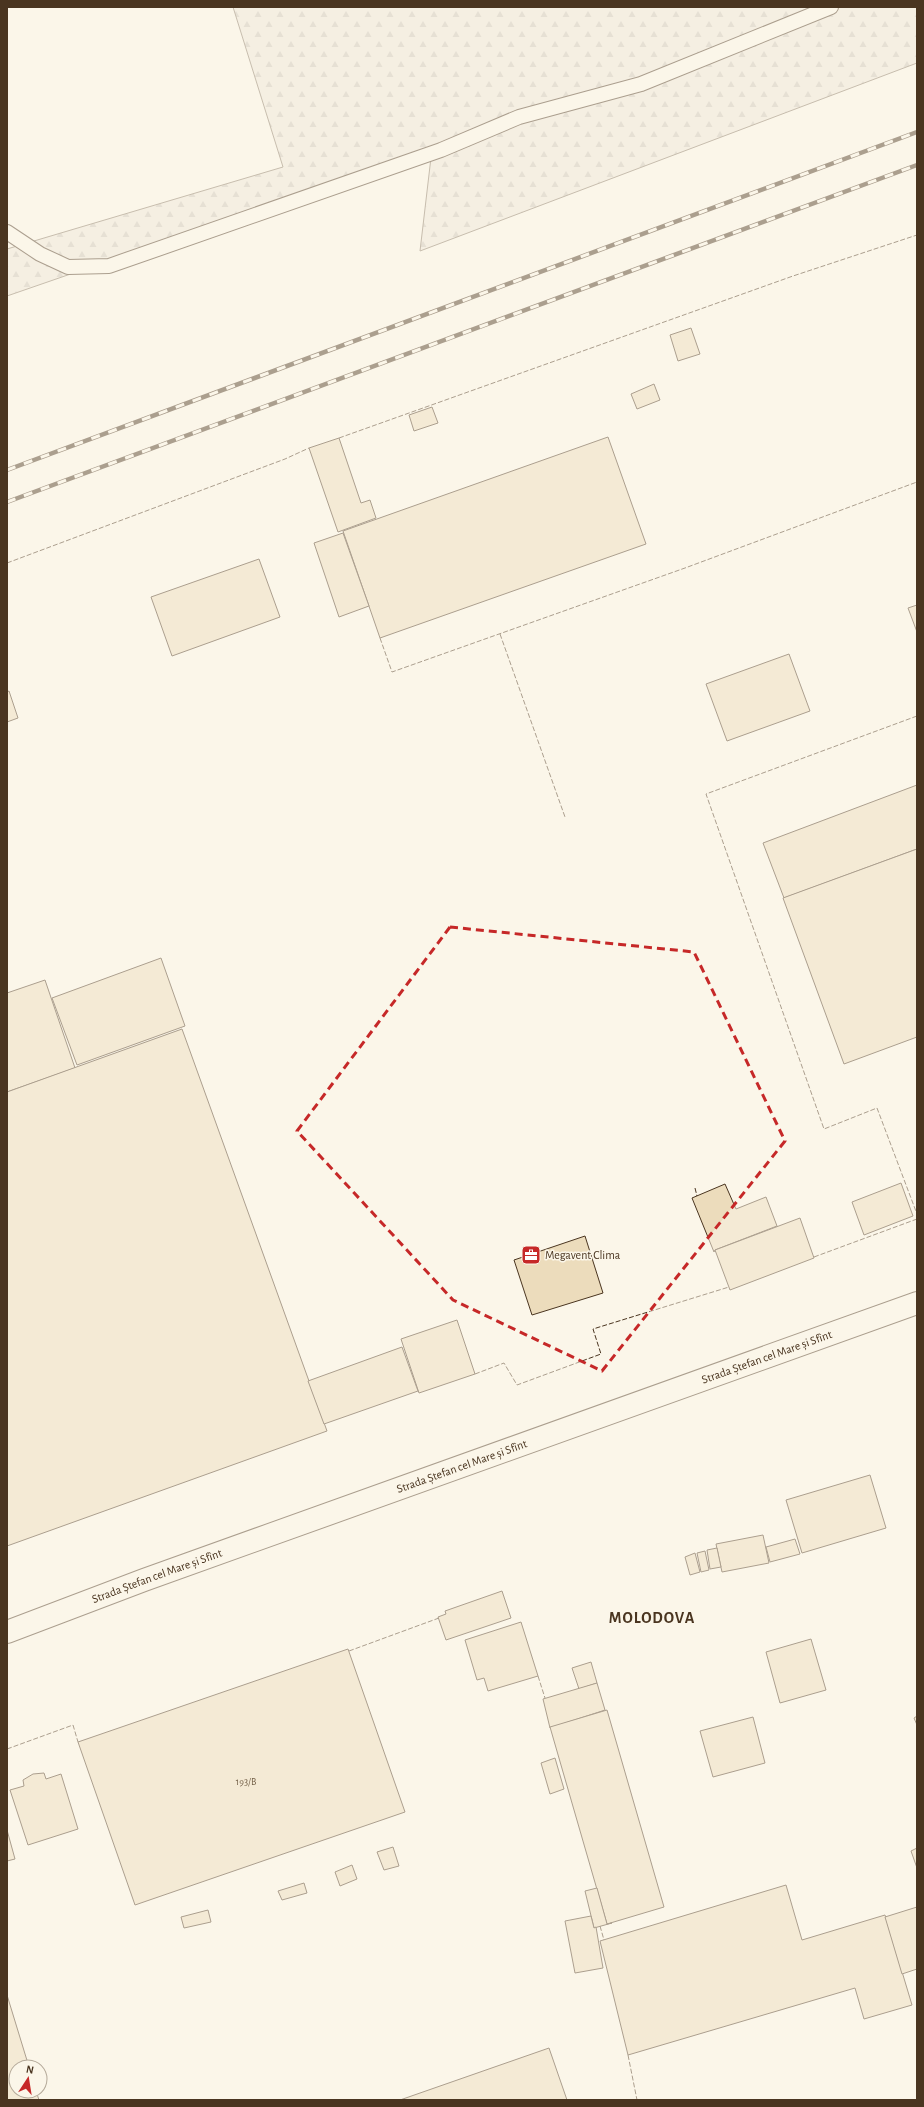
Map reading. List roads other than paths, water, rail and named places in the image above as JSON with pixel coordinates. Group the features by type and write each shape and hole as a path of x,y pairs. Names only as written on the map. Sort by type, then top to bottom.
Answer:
{"main road":[{"name":"Strada Ștefan cel Mare și Sfînt","path":"7,1632 144,1580 917,1303"}],"lane":[{"path":"7,232 40,254 68,267 109,266 454,145 519,117 641,84 831,7"}],"railway":[{"path":"7,470 917,132"},
{"path":"7,502 917,165"}],"place":[{"name":"Megavent Clima","path":"531,1255"}],"district":[{"name":"MOLODOVA","path":"652,1618"}]}
